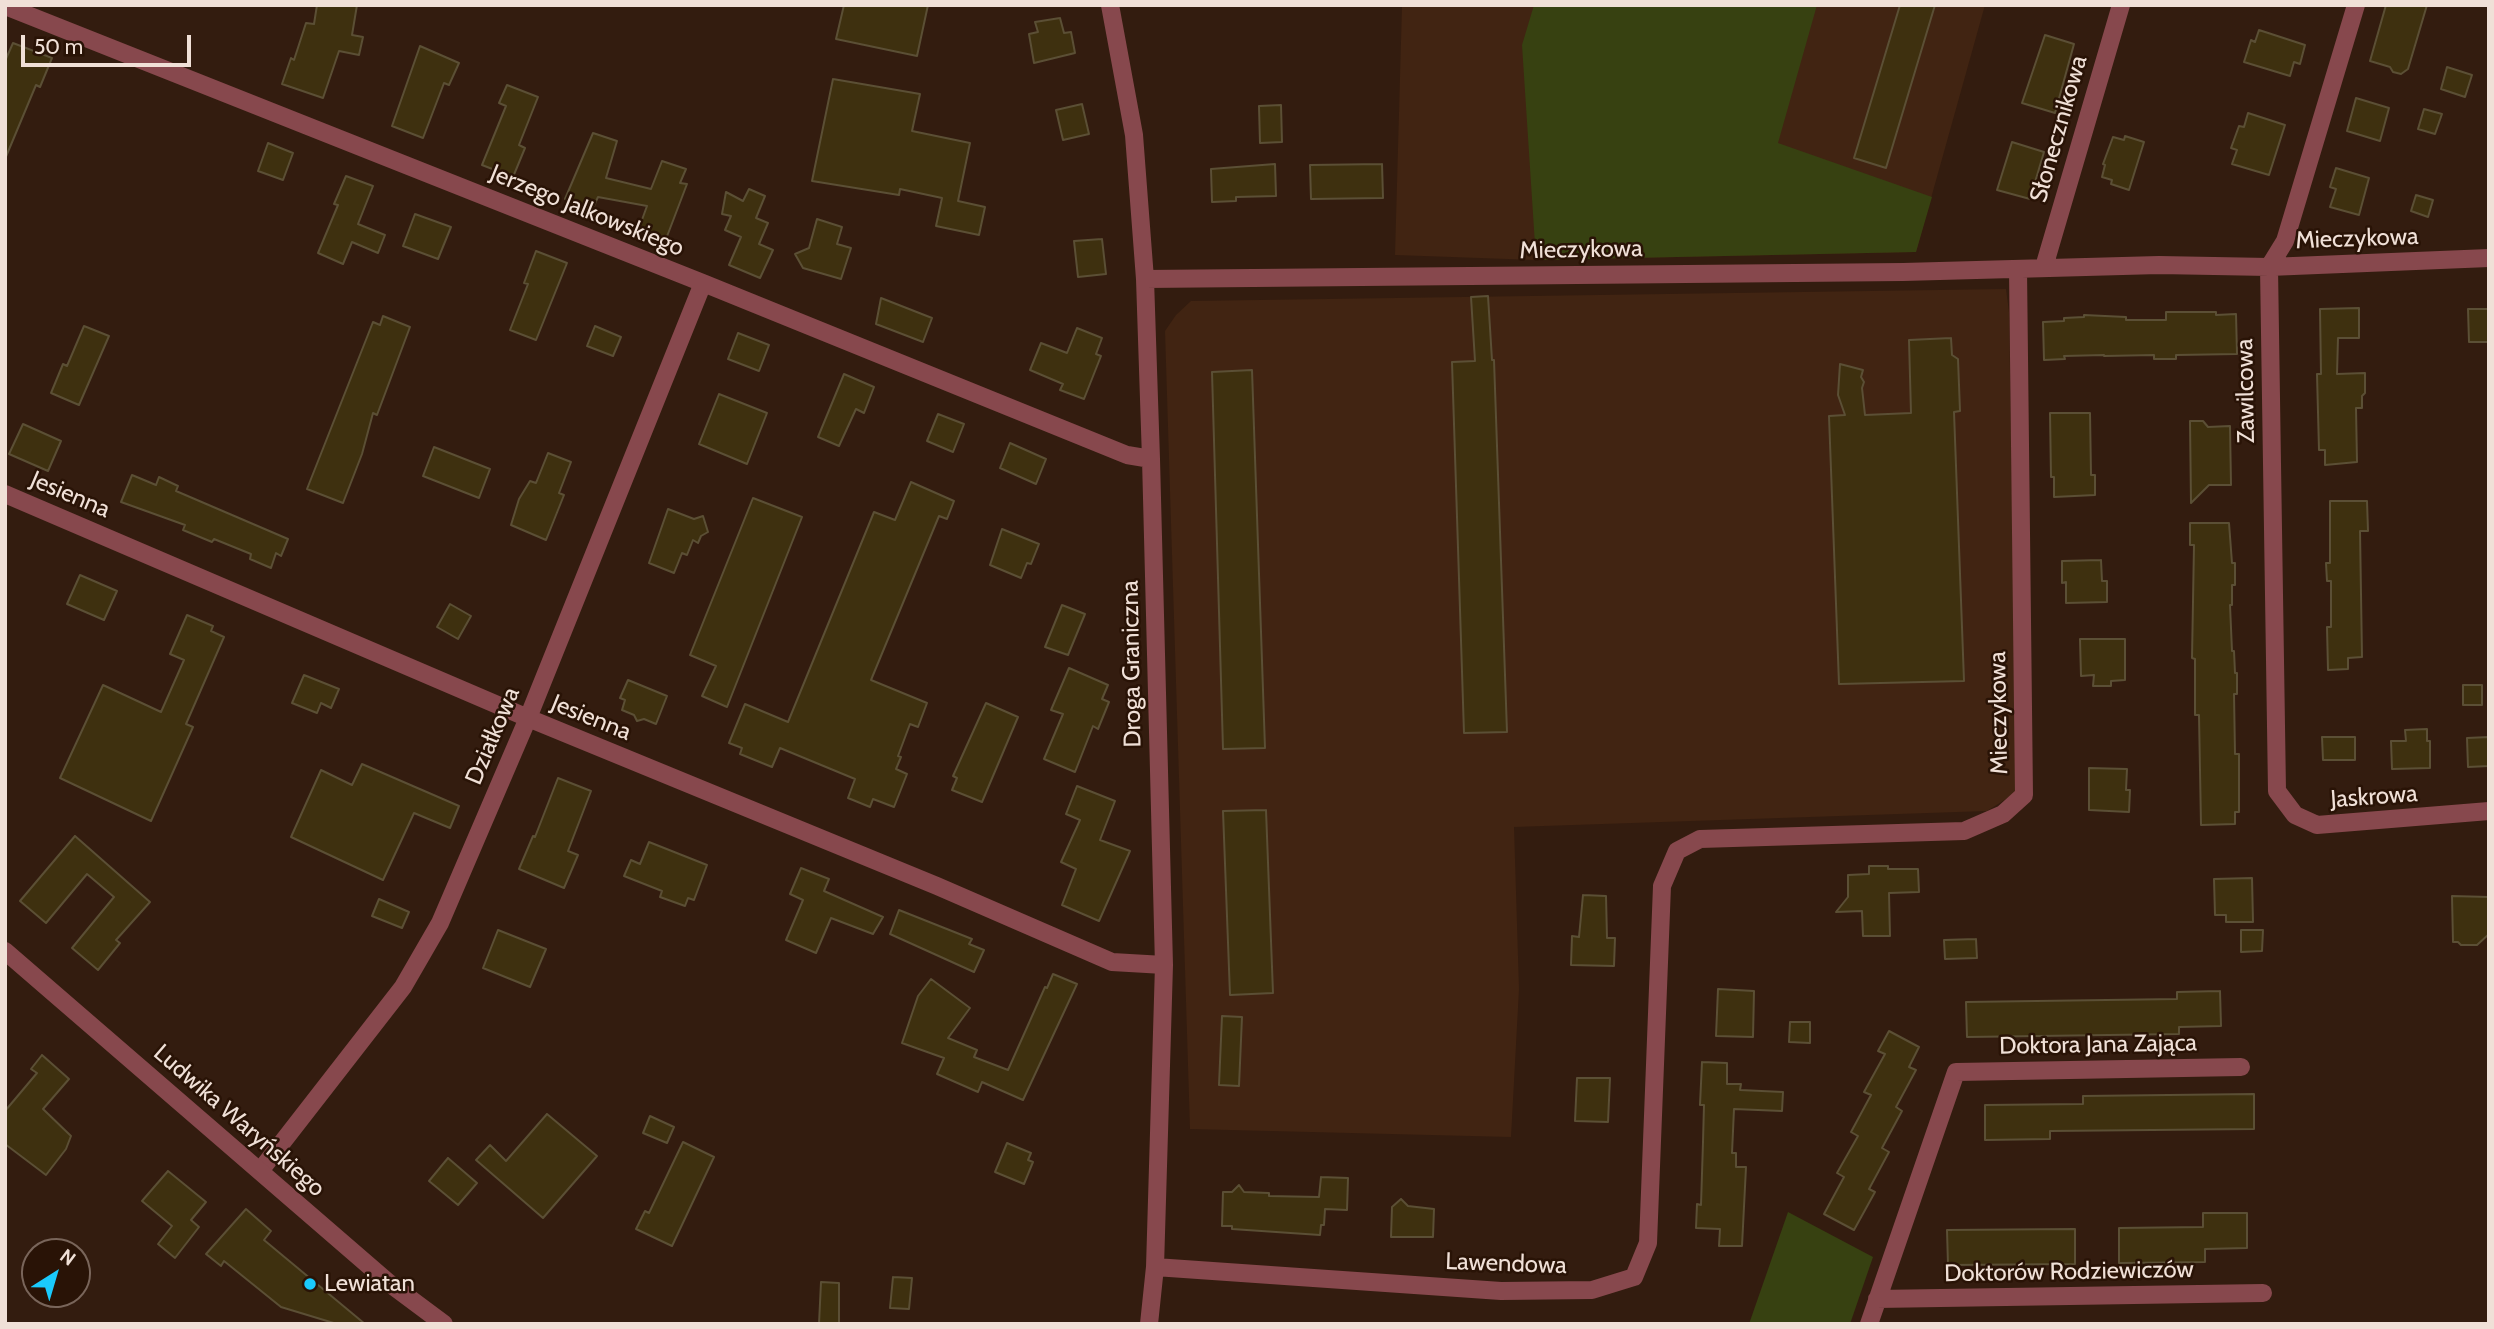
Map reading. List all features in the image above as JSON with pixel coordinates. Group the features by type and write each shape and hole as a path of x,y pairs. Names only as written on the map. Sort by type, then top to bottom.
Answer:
{"street":[{"name":"Droga Graniczna","path":"1110,5 1134,135 1146,279 1164,965 1154,1267 1149,1324"},
{"name":"Słonecznikowa","path":"2044,267 2121,5"},
{"path":"2269,267 2285,241 2356,5"},
{"name":"Jerzego Jalkowskiego","path":"5,6 704,283 1127,456 1151,459"},
{"name":"Mieczykowa","path":"1146,279 2159,265 2269,267 2489,258"},
{"name":"Zawilcowa","path":"2269,267 2277,791"},
{"name":"Mieczykowa","path":"1654,1059 1662,886 1677,851 1700,839 1964,831 2003,814 2024,795 2018,269"},
{"name":"Działkowa","path":"260,1171 395,997 423,956 440,923 528,718 704,283"},
{"name":"Jesienna","path":"5,494 528,718 937,886 1112,962 1164,965"},
{"name":"Jaskrowa","path":"2277,791 2295,815 2317,825 2489,811"},
{"name":"Ludwika Waryńskiego","path":"5,951 389,1283 444,1324"},
{"name":"Lawendowa","path":"1154,1267 1502,1291 1592,1290 1634,1277 1648,1243 1654,1059"},
{"name":"Doktora Jana Zająca","path":"1877,1299 1956,1072 2241,1067"},
{"name":"Doktorów Rodziewiczów","path":"1877,1299 2263,1293"},
{"path":"1868,1324 1877,1299"}],"shaded area":[{"path":"1985,5 1916,252 1536,260 1395,255 1402,6"},
{"path":"2006,289 2009,312 2017,792 1987,811 1514,827 1519,989 1511,1137 1190,1129 1165,331 1176,315 1191,301"}],"green space":[{"path":"1534,5 1817,5 1778,143 1932,197 1916,252 1536,260 1522,45"},
{"path":"1788,1212 1873,1257 1850,1324 1749,1324"}],"building":[{"path":"317,5 357,5 352,35 363,37 359,55 339,51 323,98 282,84 291,58 294,60 306,23 314,24"},
{"path":"844,5 928,5 917,56 836,39"},
{"path":"1900,5 1935,5 1886,168 1854,158"},
{"path":"2386,5 2427,5 2408,69 2401,74 2393,72 2390,67 2370,61"},
{"path":"1060,18 1064,33 1071,32 1075,53 1034,63 1029,34 1038,32 1035,22"},
{"path":"2259,30 2305,45 2300,64 2294,62 2290,76 2244,62 2251,40 2255,42"},
{"path":"2045,35 2074,44 2055,113 2022,103"},
{"path":"13,43 52,58 40,87 36,85 5,159 5,61"},
{"path":"420,46 459,63 449,85 444,83 423,138 392,126"},
{"path":"2447,67 2472,75 2465,97 2441,89"},
{"path":"833,79 920,94 912,131 970,143 958,201 985,207 979,235 936,226 942,198 900,189 899,195 812,181"},
{"path":"507,85 538,97 519,145 525,148 513,177 482,165 506,106 499,103"},
{"path":"2356,98 2389,108 2380,141 2347,131"},
{"path":"1082,104 1089,134 1063,140 1056,110"},
{"path":"1281,105 1282,142 1260,143 1259,106"},
{"path":"2424,109 2442,114 2435,134 2418,129"},
{"path":"2248,113 2285,125 2269,175 2232,164 2237,150 2231,148 2239,126 2244,127"},
{"path":"593,133 617,141 606,178 651,189 662,161 686,169 680,183 687,184 666,239 639,228 647,206 598,197 592,210 565,199"},
{"path":"2125,136 2144,142 2129,190 2111,184 2112,180 2102,177 2103,164 2113,137 2124,140"},
{"path":"2012,142 2044,152 2030,199 1997,190"},
{"path":"268,143 293,153 283,180 258,171"},
{"path":"1275,164 1276,196 1236,197 1236,201 1212,202 1211,169"},
{"path":"1382,164 1383,198 1311,199 1310,165"},
{"path":"2336,168 2369,178 2359,215 2330,207 2336,189 2330,187"},
{"path":"346,176 373,186 358,224 385,235 378,253 352,242 343,264 318,253 338,205 334,204"},
{"path":"749,189 765,196 756,218 768,223 759,244 773,250 760,278 729,265 741,237 725,230 731,216 722,214 726,192 743,201"},
{"path":"2416,195 2433,200 2428,217 2411,211"},
{"path":"415,214 451,227 438,259 403,246"},
{"path":"817,219 842,227 837,244 851,248 841,279 803,268 795,254 809,248"},
{"path":"1102,239 1106,274 1078,277 1074,241"},
{"path":"536,251 567,263 536,340 510,330 528,284 524,283"},
{"path":"1488,296 1494,360 1507,732 1464,733 1452,362 1475,361 1471,297"},
{"path":"881,298 932,318 923,342 876,324"},
{"path":"2359,308 2359,338 2338,338 2337,374 2365,373 2362,408 2356,408 2357,462 2325,465 2325,450 2319,450 2317,374 2321,374 2320,309"},
{"path":"2468,309 2489,309 2489,342 2469,342"},
{"path":"2166,312 2236,314 2237,354 2176,355 2176,359 2154,359 2154,355 2064,356 2065,359 2044,360 2043,322 2064,321 2064,318 2084,315 2126,317 2126,320 2166,320"},
{"path":"383,316 410,327 377,415 373,413 362,454 343,503 307,489 373,322 380,325"},
{"path":"84,326 109,336 79,405 51,393 63,364 67,366"},
{"path":"595,326 621,337 613,356 587,346"},
{"path":"1077,328 1102,338 1096,354 1101,356 1084,399 1060,390 1063,384 1030,370 1041,343 1067,353"},
{"path":"738,333 769,345 759,371 728,359"},
{"path":"1951,338 1952,355 1958,359 1960,411 1954,412 1964,681 1839,684 1829,416 1845,415 1838,395 1840,364 1863,370 1861,377 1864,382 1862,388 1865,415 1911,413 1909,340"},
{"path":"1252,370 1265,748 1223,749 1212,372"},
{"path":"844,374 874,387 864,413 856,409 839,446 818,437"},
{"path":"719,394 767,413 747,464 699,444"},
{"path":"2050,413 2090,413 2091,475 2095,475 2095,495 2054,497"},
{"path":"938,414 964,424 953,452 927,441"},
{"path":"2190,421 2203,421 2208,427 2230,426 2231,485 2209,485 2191,503"},
{"path":"23,424 61,441 48,471 9,454"},
{"path":"1010,443 1046,459 1036,484 1000,468"},
{"path":"434,447 490,469 479,498 423,476"},
{"path":"548,453 571,462 559,493 564,495 546,540 511,525 519,499 530,481 536,483"},
{"path":"132,475 156,485 159,477 178,486 176,491 288,539 281,556 276,553 271,568 250,559 251,554 214,539 212,542 183,530 185,525 121,502"},
{"path":"911,482 954,501 947,519 939,516 871,680 927,703 918,727 910,724 898,756 901,757 896,769 907,774 894,807 873,799 870,807 848,798 855,779 780,748 772,767 740,754 742,748 729,743 745,704 788,722 874,512 895,520"},
{"path":"753,498 802,517 727,707 702,696 716,666 690,655"},
{"path":"2330,501 2367,501 2368,531 2360,531 2362,657 2348,658 2348,669 2328,670 2327,627 2331,627 2331,581 2327,581 2326,563 2330,563"},
{"path":"668,509 694,519 703,516 708,532 701,536 698,543 693,540 687,555 682,553 674,573 649,563"},
{"path":"2190,523 2229,523 2232,563 2235,563 2235,585 2232,585 2230,605 2232,651 2237,673 2237,694 2234,694 2235,754 2239,754 2239,812 2235,812 2235,824 2201,825 2199,715 2195,715 2195,659 2192,658 2194,545 2190,545"},
{"path":"1002,529 1039,544 1031,564 1027,563 1021,578 990,565"},
{"path":"2101,560 2102,581 2107,581 2107,602 2066,603 2062,561"},
{"path":"80,575 117,591 104,620 67,604"},
{"path":"450,604 471,616 458,639 437,627"},
{"path":"1062,605 1085,614 1068,655 1045,647"},
{"path":"187,615 213,626 211,631 224,637 186,724 193,727 151,821 60,778 103,685 161,712 184,660 170,654"},
{"path":"2080,639 2125,639 2125,680 2111,681 2111,686 2093,686 2094,675 2081,676"},
{"path":"1069,668 1108,685 1102,699 1109,702 1098,729 1093,726 1075,772 1044,759 1063,714 1051,710"},
{"path":"304,675 339,689 331,708 321,703 317,713 292,703"},
{"path":"628,680 667,696 656,724 644,719 637,721 634,715 622,710 625,700 620,698"},
{"path":"2463,685 2482,685 2482,705 2463,705"},
{"path":"986,703 1018,717 982,802 952,790 957,778 953,776"},
{"path":"2427,729 2430,768 2392,769 2391,741 2406,741 2405,730"},
{"path":"2322,737 2355,737 2355,760 2323,760"},
{"path":"2489,737 2489,766 2468,767 2467,738"},
{"path":"362,764 459,806 450,828 414,813 383,880 291,837 321,770 352,785"},
{"path":"2089,768 2127,769 2129,812 2089,810"},
{"path":"558,778 591,791 568,851 578,855 564,888 519,869 533,836 535,837"},
{"path":"1077,786 1115,801 1100,840 1130,851 1099,921 1062,905 1076,869 1061,862 1080,820 1066,814"},
{"path":"1266,810 1273,993 1230,995 1223,811"},
{"path":"75,836 150,902 116,940 120,943 98,970 72,948 114,897 87,874 46,923 20,901"},
{"path":"649,842 707,865 694,900 688,898 685,906 660,897 662,891 624,876 631,860 640,864"},
{"path":"1869,866 1918,869 1919,892 1889,893 1890,936 1863,936 1862,911 1836,912 1848,897 1848,875 1869,874"},
{"path":"801,868 829,879 824,891 883,917 873,934 831,918 816,953 786,940 803,900 790,894"},
{"path":"2252,878 2253,922 2226,922 2226,915 2215,915 2214,879"},
{"path":"1583,895 1606,896 1607,938 1615,938 1614,966 1571,965 1572,936 1579,937"},
{"path":"2452,896 2489,897 2489,934 2477,945 2453,942"},
{"path":"379,899 409,912 402,928 372,916"},
{"path":"899,910 972,939 969,944 984,950 974,972 890,934"},
{"path":"498,930 546,949 530,987 483,968"},
{"path":"2241,930 2263,930 2262,951 2241,952"},
{"path":"1976,939 1977,958 1945,959 1944,940"},
{"path":"1053,974 1077,984 1023,1100 982,1082 978,1092 937,1074 944,1058 902,1043 918,996 931,979 970,1008 948,1038 977,1050 974,1057 1008,1070"},
{"path":"1718,989 1754,991 1753,1037 1716,1036"},
{"path":"2220,991 2221,1026 2179,1027 2179,1034 1967,1037 1966,1002 2177,999 2177,992"},
{"path":"1222,1016 1242,1017 1239,1086 1219,1085"},
{"path":"1790,1022 1810,1022 1810,1043 1789,1042"},
{"path":"1889,1031 1919,1047 1909,1067 1916,1070 1896,1107 1902,1111 1882,1148 1889,1152 1869,1189 1875,1192 1854,1230 1824,1214 1844,1177 1837,1173 1858,1136 1851,1132 1871,1095 1864,1092 1885,1054 1878,1051"},
{"path":"42,1055 69,1079 43,1109 71,1136 66,1149 46,1175 5,1144 5,1111 37,1073 31,1069"},
{"path":"1702,1062 1727,1063 1727,1084 1741,1084 1740,1090 1783,1092 1782,1111 1734,1109 1732,1153 1736,1153 1736,1167 1746,1167 1742,1246 1719,1246 1720,1229 1696,1228 1697,1204 1701,1205 1704,1105 1700,1105"},
{"path":"1577,1078 1610,1078 1608,1122 1575,1121"},
{"path":"2254,1094 2254,1129 2050,1131 2050,1139 1985,1140 1985,1105 2083,1104 2083,1096"},
{"path":"547,1114 597,1156 543,1218 476,1160 490,1145 506,1161"},
{"path":"650,1116 674,1127 667,1143 643,1133"},
{"path":"683,1142 714,1157 672,1246 636,1229 645,1211 649,1213"},
{"path":"1007,1143 1031,1153 1028,1160 1033,1162 1024,1184 995,1172"},
{"path":"448,1158 477,1183 458,1205 429,1181"},
{"path":"168,1171 206,1202 191,1220 199,1227 175,1258 158,1244 172,1226 142,1201"},
{"path":"1321,1177 1348,1178 1347,1210 1325,1209 1320,1235 1222,1226 1223,1192 1232,1192 1239,1185 1244,1192 1269,1193 1269,1196 1319,1197"},
{"path":"1401,1199 1408,1206 1434,1209 1433,1237 1391,1237 1392,1207"},
{"path":"246,1209 271,1231 264,1240 365,1324 337,1324 281,1307 224,1261 221,1266 206,1254"},
{"path":"2203,1213 2247,1213 2247,1248 2205,1249 2205,1262 2119,1263 2119,1228 2203,1227"},
{"path":"2075,1229 2075,1264 1948,1265 1947,1230"},
{"path":"893,1277 912,1278 909,1309 890,1308"},
{"path":"821,1282 839,1283 839,1324 819,1324"}],"place":[{"name":"Lewiatan","path":"310,1284"}]}
